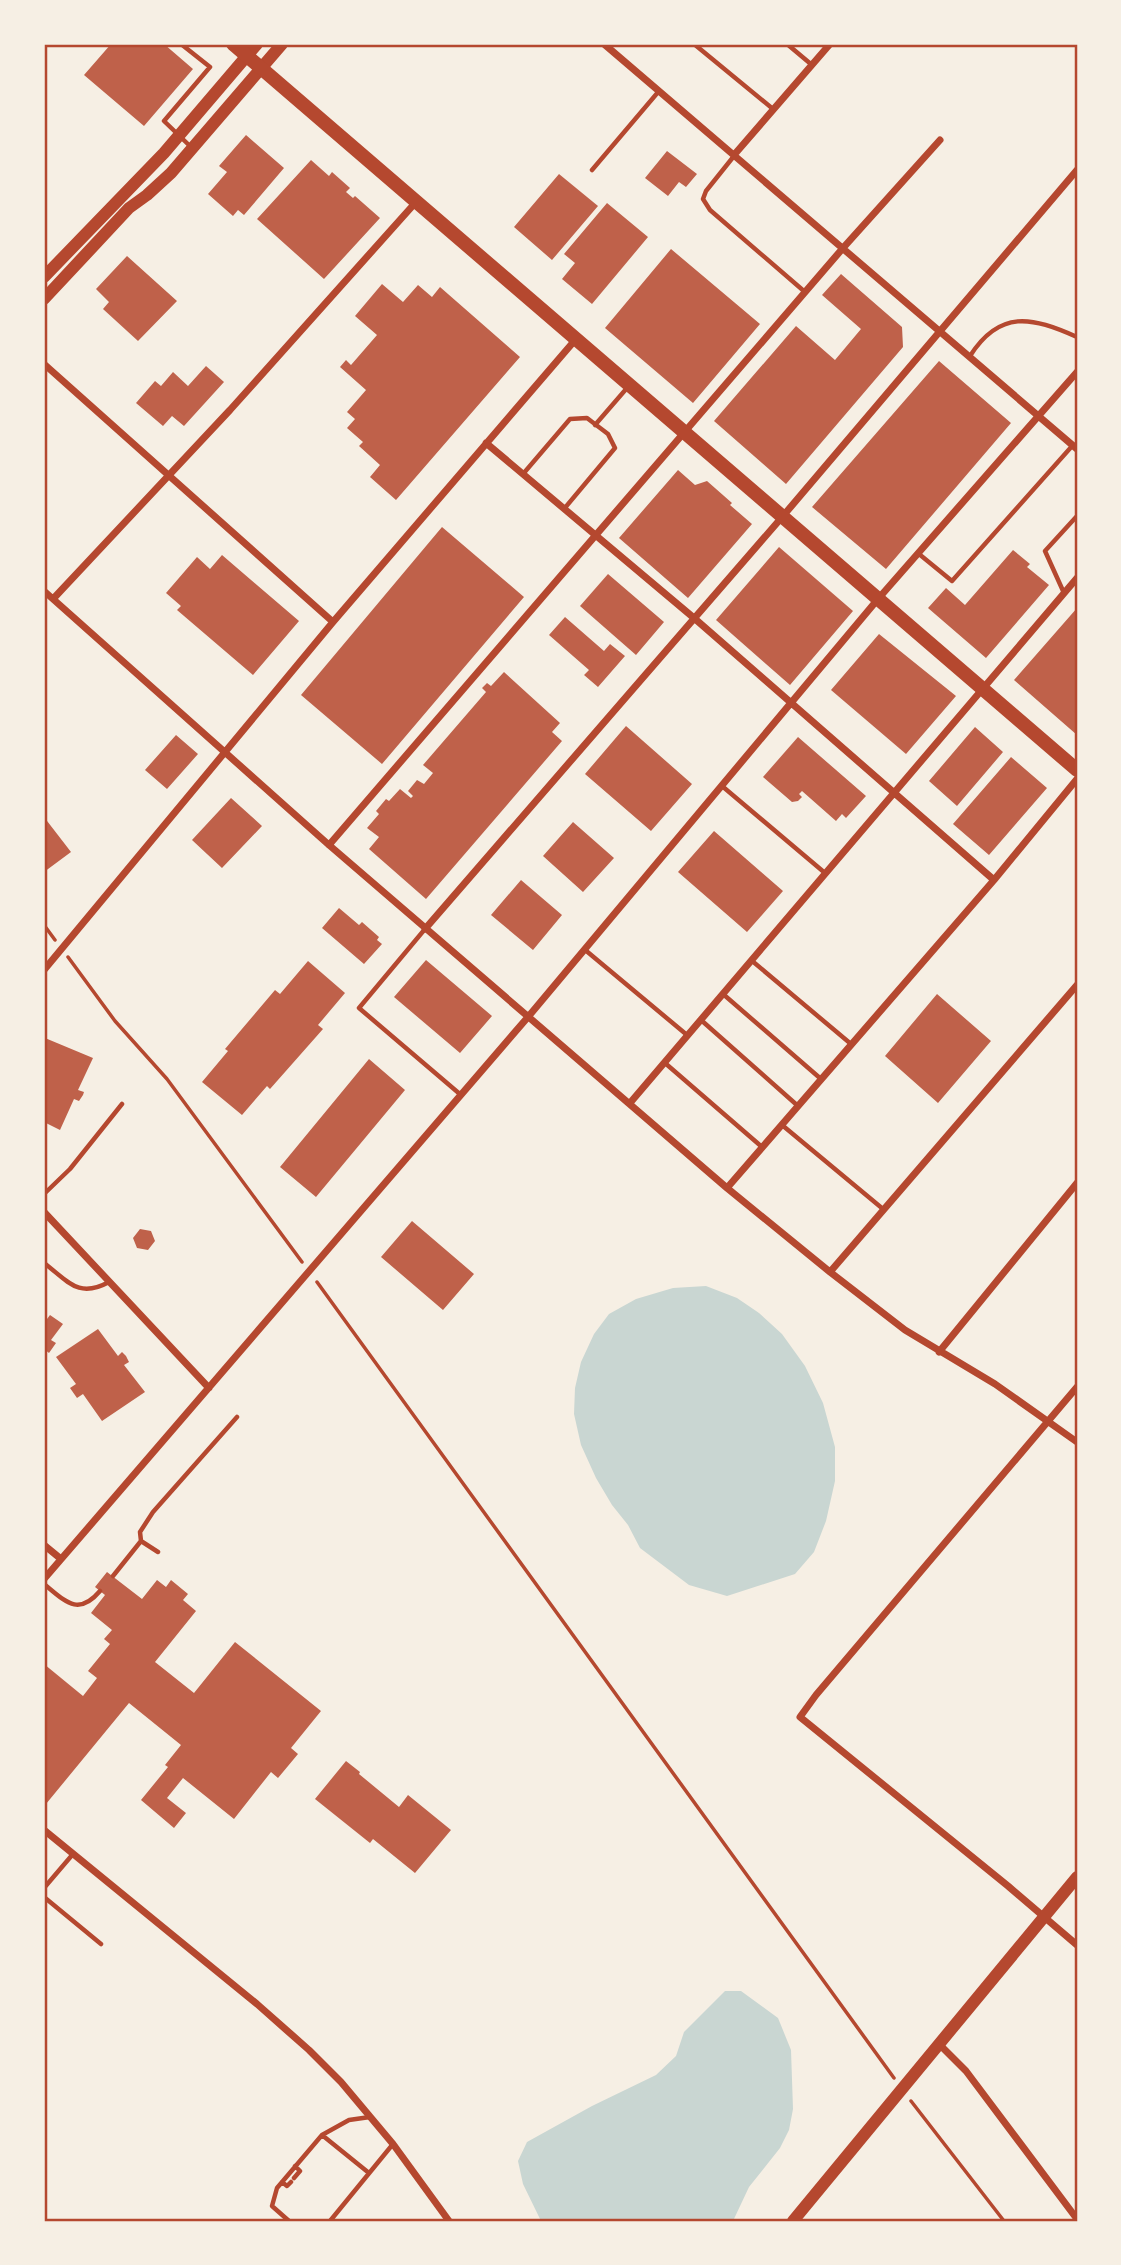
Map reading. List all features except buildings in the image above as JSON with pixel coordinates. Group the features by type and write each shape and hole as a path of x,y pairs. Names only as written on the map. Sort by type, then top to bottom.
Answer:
{"main road":[{"path":"233,44 1077,771"}],"street":[{"path":"44,276 179,135 257,44"},
{"path":"44,299 129,208 171,173 282,44"},
{"path":"604,44 1075,447"},
{"path":"734,155 830,44"},
{"path":"329,845 843,248 940,140"},
{"path":"425,929 783,516 1077,170"},
{"path":"53,599 169,477 417,201"},
{"path":"44,970 333,622 576,338"},
{"path":"44,364 333,622"},
{"path":"44,1581 528,1017 878,599 1077,372"},
{"path":"486,443 694,618 994,880"},
{"path":"630,1103 1077,578"},
{"path":"44,591 425,929 727,1188 905,1330 995,1384 1077,1441"},
{"path":"727,1188 994,880 1077,779"},
{"path":"830,1272 1077,985"},
{"path":"939,1352 1077,1183"},
{"path":"44,1212 209,1388"},
{"path":"1077,1387 800,1717 1077,1945"},
{"path":"44,1545 61,1559"},
{"path":"44,1830 268,2013 309,2050 341,2082 393,2144 449,2221"},
{"path":"793,2221 1077,1877"},
{"path":"939,2044 967,2071 1077,2219"}],"lane":[{"path":"181,44 210,67 164,121 192,148"},
{"path":"694,44 774,110"},
{"path":"787,44 812,65"},
{"path":"592,170 659,91"},
{"path":"734,155 706,191 703,199 710,210 805,292"},
{"path":"970,356 989,332 1008,323 1022,321 1050,325 1077,337"},
{"path":"595,425 629,384"},
{"path":"523,474 570,419 587,418 608,434 615,448 564,509"},
{"path":"918,553 952,581 1075,447"},
{"path":"1064,594 1045,551 1077,516"},
{"path":"720,785 825,873"},
{"path":"425,929 359,1008 461,1095"},
{"path":"584,949 687,1035"},
{"path":"751,960 852,1045"},
{"path":"722,994 821,1079"},
{"path":"701,1020 798,1106"},
{"path":"664,1063 762,1147"},
{"path":"44,1194 70,1169 122,1104"},
{"path":"782,1125 884,1210"},
{"path":"44,1263 82,1289 96,1289 109,1282"},
{"path":"113,1576 141,1541 140,1532 153,1513 237,1417"},
{"path":"141,1541 158,1552"},
{"path":"44,1581 65,1601 76,1605 85,1604 100,1591"},
{"path":"44,1888 73,1854"},
{"path":"44,1898 101,1944"},
{"path":"289,2221 272,2206 276,2188 322,2135 349,2120 370,2117"},
{"path":"322,2135 369,2173"},
{"path":"330,2221 393,2144"},
{"path":"282,2182 287,2186 300,2171 295,2166"}],"path":[{"path":"44,925 115,1021 167,1079 902,2089 1004,2221"}],"shaded area":[{"path":"706,1286 737,1298 782,1334 805,1366 823,1403 835,1447 835,1481 826,1521 814,1552 795,1574 727,1596 689,1585 640,1548 596,1478 581,1445 574,1414 575,1388 581,1362 594,1334 609,1314 636,1299 673,1288"},
{"path":"725,1991 741,1991 778,2018 791,2050 793,2109 789,2130 780,2148 749,2187 733,2221 541,2221 523,2184 518,2161 527,2142 656,2075 676,2056 684,2032"}]}
